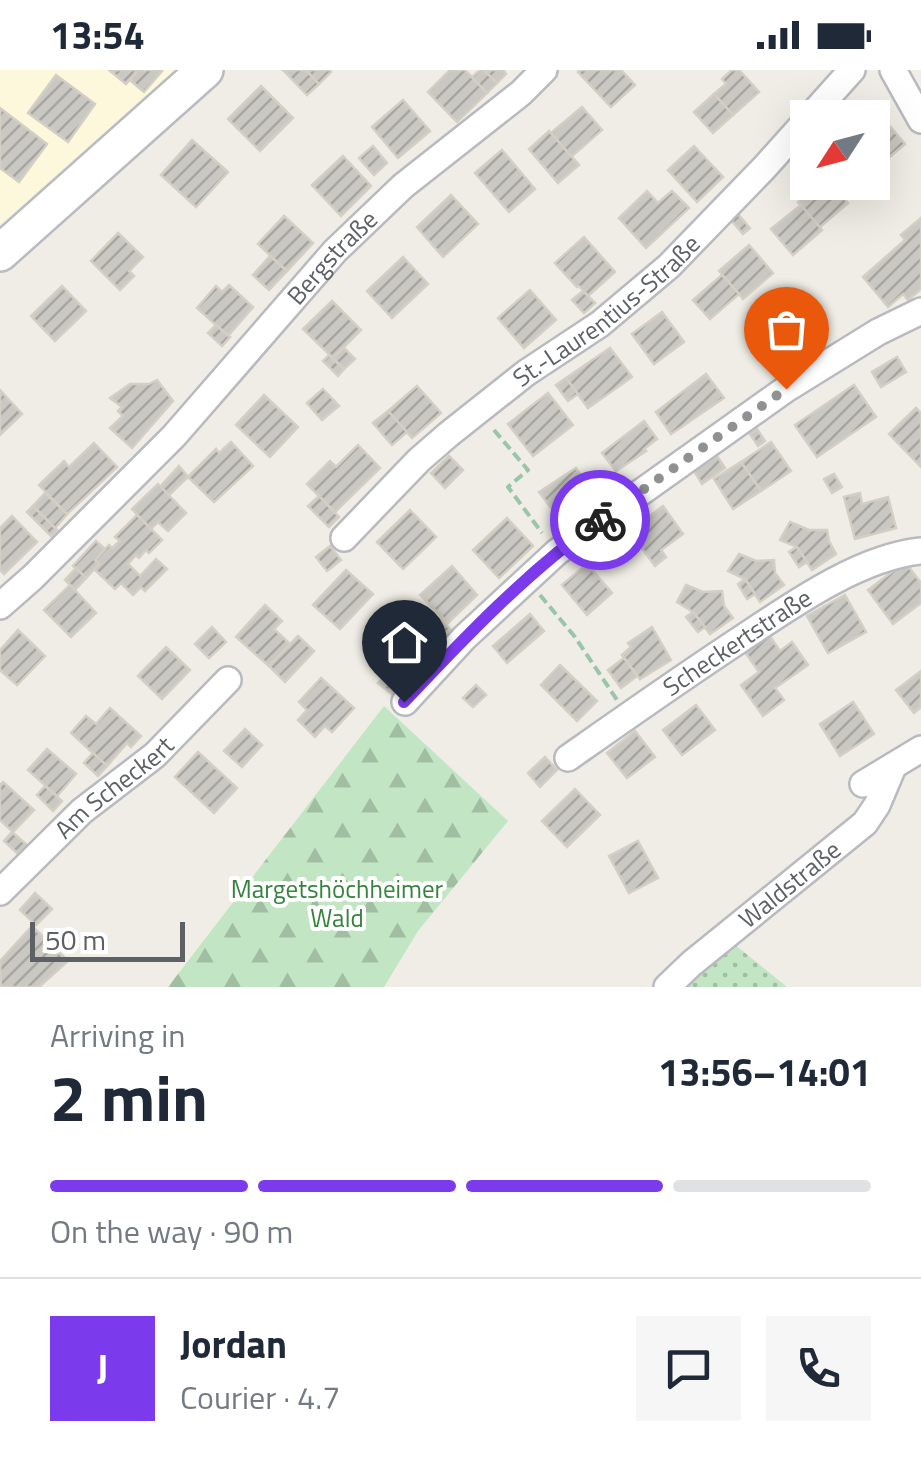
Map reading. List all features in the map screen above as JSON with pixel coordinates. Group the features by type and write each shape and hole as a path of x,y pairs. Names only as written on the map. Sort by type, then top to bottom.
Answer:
{"street":[{"path":"0,253 205,70"},
{"name":"Bergstraße","path":"0,606 174,436 335,251 402,186 544,70"},
{"name":"St.-Laurentius-Straße","path":"344,538 419,460 526,373 600,324 669,266 852,70"},
{"path":"893,70 921,120"},
{"path":"404,702 464,638 557,552 786,389 878,332 921,312"},
{"name":"Scheckertstraße","path":"568,758 783,612 888,557 921,551"},
{"name":"Am Scheckert","path":"0,892 82,811 155,755 228,680"},
{"path":"864,784 921,748"},
{"name":"Waldstraße","path":"667,987 865,823 893,767"}],"path":[{"path":"478,411 528,470 508,487 557,552"},
{"path":"526,580 575,637 627,716"}],"shaded area":[{"path":"0,70 175,70 0,225"}],"green space":[{"name":"Margetshöchheimer Wald","path":"384,706 508,821 418,931 384,987 168,987"},
{"path":"729,940 787,987 677,987"}],"building":[{"path":"109,70 138,70 126,84"},
{"path":"138,70 162,71 144,92 130,80"},
{"path":"283,70 306,70 319,84 307,95"},
{"path":"306,70 330,70 331,72 319,84"},
{"path":"450,70 465,70 487,93 457,122 428,92"},
{"path":"480,70 497,83 487,93 472,77"},
{"path":"484,70 503,70 506,74 497,83"},
{"path":"580,70 621,70 635,85 611,107"},
{"path":"732,70 739,70 759,92 733,115 714,94 726,84 722,79"},
{"path":"56,75 95,104 68,142 28,113"},
{"path":"261,86 293,118 260,151 228,119"},
{"path":"714,94 733,115 713,133 694,112"},
{"path":"403,100 430,131 398,158 372,127"},
{"path":"582,107 602,130 571,157 551,133"},
{"path":"0,108 47,144 19,182 0,168"},
{"path":"890,126 905,144 890,157"},
{"path":"549,131 579,165 558,183 529,149"},
{"path":"192,140 228,172 196,207 161,175"},
{"path":"373,146 387,163 374,175 359,158"},
{"path":"694,146 723,177 697,202 668,170"},
{"path":"502,150 535,189 509,212 475,173"},
{"path":"343,156 371,186 341,216 312,185"},
{"path":"647,191 658,203 672,191 689,208 646,248 619,218"},
{"path":"451,195 478,224 443,257 417,227"},
{"path":"845,200 848,203 820,227 798,202"},
{"path":"801,205 822,230 793,255 771,229"},
{"path":"737,213 750,228 743,234 730,219"},
{"path":"284,216 313,243 287,271 258,244"},
{"path":"921,218 921,289 908,300 903,294 888,307 863,277 905,240 901,235"},
{"path":"118,233 143,257 129,271 134,276 120,290 91,261"},
{"path":"584,237 615,272 588,296 555,263"},
{"path":"749,245 773,273 743,299 719,271"},
{"path":"270,256 287,271 269,290 253,275"},
{"path":"403,257 428,284 392,318 367,291"},
{"path":"722,275 739,294 710,319 693,300"},
{"path":"229,285 253,307 228,336 197,308 216,286 222,292"},
{"path":"62,286 86,311 55,341 31,316"},
{"path":"530,290 556,320 524,348 498,318"},
{"path":"583,291 595,303 584,313 572,300"},
{"path":"332,301 361,330 333,358 303,329"},
{"path":"662,312 684,342 654,364 632,334"},
{"path":"216,325 230,337 222,346 208,333"},
{"path":"344,348 355,359 344,369 333,358"},
{"path":"610,348 632,377 588,408 566,378"},
{"path":"329,355 344,369 338,376 323,361"},
{"path":"897,357 906,372 881,387 872,372"},
{"path":"706,374 724,398 671,434 656,412"},
{"path":"566,378 578,394 568,401 556,385"},
{"path":"157,380 173,401 132,448 110,428 123,416 118,411 122,407 110,398 130,384"},
{"path":"854,385 876,417 817,457 795,425"},
{"path":"417,386 441,413 412,438 388,411"},
{"path":"323,389 339,406 322,420 307,403"},
{"path":"0,390 22,414 0,435"},
{"path":"548,393 573,425 533,456 508,424"},
{"path":"264,395 298,427 270,457 236,425"},
{"path":"916,408 921,413 921,467 889,434"},
{"path":"388,411 407,432 392,445 373,423"},
{"path":"644,421 657,439 616,471 602,453"},
{"path":"757,429 765,441 758,446 750,434"},
{"path":"231,442 253,466 214,502 188,477 216,449 219,453"},
{"path":"771,442 791,471 761,491 741,462"},
{"path":"94,443 117,467 67,514 39,485 64,461 69,467"},
{"path":"358,445 380,468 335,512 307,484 330,461 336,467"},
{"path":"449,456 463,470 445,488 431,473"},
{"path":"717,456 725,468 702,484 694,471"},
{"path":"741,462 761,491 733,509 714,479"},
{"path":"179,466 188,477 169,495 160,487"},
{"path":"576,468 595,495 561,521 539,492"},
{"path":"834,474 842,487 832,493 824,479"},
{"path":"158,484 186,513 168,531 158,522 151,529 132,509"},
{"path":"45,493 67,514 55,528 33,506"},
{"path":"860,493 862,504 888,497 896,528 855,539 844,497"},
{"path":"319,496 339,517 329,527 308,506"},
{"path":"33,506 57,530 51,536 27,512"},
{"path":"663,506 683,534 661,550 666,557 655,566 629,531"},
{"path":"410,510 436,537 403,569 377,542"},
{"path":"137,515 162,540 149,553 146,550 139,558 136,555 128,564 140,576 156,559 167,569 145,591 141,587 133,595 121,583 115,589 94,569 99,564 95,560 109,545 112,548 120,541 115,537"},
{"path":"12,516 37,542 4,574 0,570 0,528"},
{"path":"507,518 533,546 499,578 473,550"},
{"path":"790,522 809,530 827,530 836,554 812,570 797,547 780,540"},
{"path":"96,541 105,549 95,560 99,564 86,578 73,566"},
{"path":"330,546 341,560 327,571 316,557"},
{"path":"797,547 807,562 799,567 789,552"},
{"path":"739,554 756,561 774,560 775,573 784,585 760,602 745,579 728,571"},
{"path":"905,562 921,583 921,603 893,624 868,590"},
{"path":"587,564 612,593 587,615 562,585"},
{"path":"452,566 477,595 448,623 420,595"},
{"path":"76,568 86,578 75,590 65,580"},
{"path":"346,570 373,594 340,629 313,605"},
{"path":"745,579 755,594 747,599 738,584"},
{"path":"70,585 96,613 71,637 44,610"},
{"path":"686,585 703,592 722,591 724,606 733,618 710,634 693,612 677,602"},
{"path":"845,595 866,632 828,653 807,616"},
{"path":"265,605 282,621 274,629 290,644 269,666 236,637"},
{"path":"693,612 705,627 698,632 686,617"},
{"path":"530,614 544,631 507,663 493,646"},
{"path":"439,618 451,630 438,643 426,631"},
{"path":"212,627 226,642 209,658 195,644"},
{"path":"652,627 671,660 640,679 622,655 631,647 628,643"},
{"path":"18,630 45,656 17,685 0,670 0,650"},
{"path":"398,630 421,650 399,677 375,657"},
{"path":"769,635 780,651 792,642 808,665 775,688 784,700 763,716 741,685 759,672 745,652"},
{"path":"298,636 314,651 285,682 269,666"},
{"path":"166,647 190,670 162,699 138,676"},
{"path":"624,658 637,676 621,688 608,670"},
{"path":"560,665 597,701 577,721 541,685"},
{"path":"390,669 404,682 393,695 378,683"},
{"path":"921,671 921,707 914,713 896,690"},
{"path":"321,678 354,708 332,732 325,726 315,737 298,720 307,710 299,702"},
{"path":"476,685 486,695 473,707 463,698"},
{"path":"853,702 874,734 840,756 820,724"},
{"path":"696,705 715,730 682,755 663,730"},
{"path":"110,708 141,736 131,747 127,743 107,766 71,733 86,716 96,724"},
{"path":"245,729 262,745 242,767 224,751"},
{"path":"635,731 655,757 627,778 607,753"},
{"path":"47,749 76,774 57,796 28,770"},
{"path":"198,752 237,788 214,813 175,777"},
{"path":"93,753 107,766 98,776 84,763"},
{"path":"545,757 557,770 540,787 528,773"},
{"path":"3,782 34,810 13,832 0,820"},
{"path":"45,786 62,801 53,811 37,795"},
{"path":"575,789 600,815 567,847 542,821"},
{"path":"12,832 27,845 18,854 4,841"},
{"path":"638,841 658,878 629,893 609,856"},
{"path":"35,893 52,909 36,925 20,910"},
{"path":"32,926 68,961 39,987 1,987 0,961"}],"way so far":[{"path":"600,520 786,389"}],"route":[{"path":"404,702 526,580 600,520"}]}
